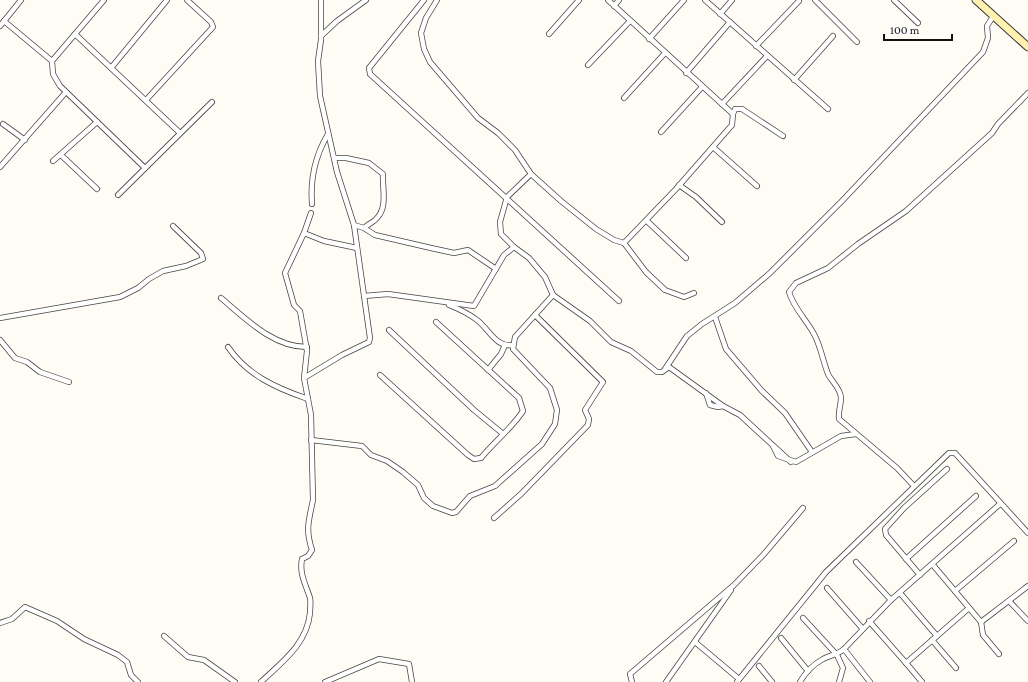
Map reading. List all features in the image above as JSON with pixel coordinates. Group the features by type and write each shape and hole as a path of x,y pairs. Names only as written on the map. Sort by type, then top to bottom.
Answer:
{"main road":[{"path":"976,0 1028,47"}],"street":[{"path":"0,26 21,0"},
{"path":"104,0 52,61 52,67 57,83 145,168"},
{"path":"111,68 166,0"},
{"path":"146,100 213,26 211,22 187,0"},
{"path":"304,378 342,355 370,342 354,225 334,158 320,96 318,61 321,0"},
{"path":"320,36 337,21 366,0"},
{"path":"424,0 369,68 370,74 466,163 506,197 551,241 619,301"},
{"path":"437,0 426,18 421,33 424,50 430,62 478,118 498,133 515,150 531,174 583,219 614,240 624,243 646,272 665,290 684,297 694,293"},
{"path":"549,34 580,0"},
{"path":"608,0 686,73 733,114 734,120 732,125 713,147 647,220 624,243"},
{"path":"614,6 619,0"},
{"path":"649,39 684,0"},
{"path":"705,0 828,109"},
{"path":"720,14 732,0"},
{"path":"815,0 858,42"},
{"path":"894,0 918,23"},
{"path":"756,46 799,1"},
{"path":"665,369 688,336 702,324 715,317 735,302 770,273 842,202 983,52 988,38 987,26 994,15"},
{"path":"4,21 52,61"},
{"path":"588,65 630,21"},
{"path":"686,73 730,22"},
{"path":"75,34 180,132"},
{"path":"794,80 833,36"},
{"path":"624,98 665,53"},
{"path":"722,104 767,56"},
{"path":"661,132 702,87"},
{"path":"0,168 66,92"},
{"path":"914,486 839,419 838,413 841,398 839,391 828,373 824,357 815,335 794,306 788,292 796,283 828,268 858,244 906,211 992,133 998,124 1028,93"},
{"path":"118,195 212,102"},
{"path":"733,114 735,110 742,109 784,136"},
{"path":"54,161 97,122"},
{"path":"3,124 25,140"},
{"path":"312,204 311,185 318,154 328,134"},
{"path":"713,147 757,186"},
{"path":"61,155 97,189"},
{"path":"334,158 346,158 369,163 383,174 384,187 382,210 376,219 364,228"},
{"path":"531,174 506,197 499,228 501,234 514,247 529,258 544,277 553,295 590,321 611,342 631,351 657,372 662,372 669,367 723,406 740,415 791,462 796,462 841,436 856,434"},
{"path":"679,185 696,197 722,222"},
{"path":"261,682 297,647 303,639 309,622 310,602 306,591 301,564 302,559 308,556 312,550 308,541 310,510 313,500 311,415 304,378 307,363 307,347 300,311 294,305 285,273 311,213"},
{"path":"647,220 686,258"},
{"path":"354,225 364,228 375,235 431,248 454,253 468,250 496,269"},
{"path":"0,318 120,297 138,288 149,279 164,271 186,266 203,258 201,253 173,226"},
{"path":"304,232 324,241 357,248"},
{"path":"364,296 388,294 474,306 504,255 514,247"},
{"path":"311,440 362,446 371,455 387,461 403,472 418,485 424,498 433,506 452,513 456,512 470,496 495,486 542,444 555,424 557,410 550,388 513,349 516,338 553,295"},
{"path":"221,298 266,334 288,345 307,347"},
{"path":"440,302 468,313 496,340 505,345 513,345"},
{"path":"494,518 522,494 588,425 589,419 585,410 603,382 535,315"},
{"path":"715,317 726,349 756,385 785,413 812,452"},
{"path":"380,375 468,455 474,458 480,458 502,433 520,416 523,411 522,405 519,398 436,322"},
{"path":"389,330 474,410 502,433"},
{"path":"0,340 15,358 27,362 40,372 69,382"},
{"path":"488,370 501,354 505,345"},
{"path":"228,347 236,360 258,377 308,399"},
{"path":"706,393 710,405 718,407 723,406"},
{"path":"695,642 738,681 826,572 914,486 952,452 1028,532"},
{"path":"920,576 886,536 884,531 886,525 947,469"},
{"path":"906,559 976,496"},
{"path":"800,682 808,671 823,659 837,655 844,649 862,628 890,600 900,594 1000,504"},
{"path":"632,682 630,674 734,585 764,554 803,508"},
{"path":"955,591 1014,541"},
{"path":"856,562 890,600"},
{"path":"933,565 981,622 983,635 999,654"},
{"path":"666,682 734,585"},
{"path":"981,622 1028,586"},
{"path":"827,588 862,628"},
{"path":"900,594 937,636"},
{"path":"1009,601 1028,621"},
{"path":"0,623 12,619 25,608 57,621 84,638 118,655 127,662 131,675 138,682"},
{"path":"906,664 969,608"},
{"path":"802,618 837,655 843,668 839,682"},
{"path":"869,621 922,682"},
{"path":"164,636 188,656 204,660 235,682"},
{"path":"781,638 808,671"},
{"path":"932,640 956,668"},
{"path":"844,649 870,682"},
{"path":"326,682 379,659 409,664 412,682"},
{"path":"759,666 772,682"}]}
